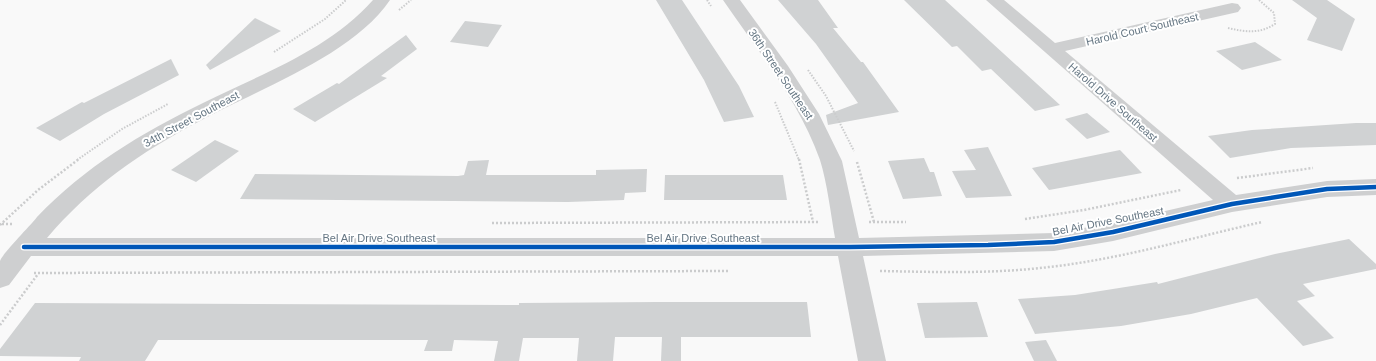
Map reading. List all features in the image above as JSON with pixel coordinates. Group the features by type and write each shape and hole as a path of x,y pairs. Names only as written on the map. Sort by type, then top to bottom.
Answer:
{"street":[{"name":"34th Street Southeast","path":"0,278 24,247 72,197 116,160 174,125 290,69 339,39 374,10 382,0"},
{"name":"Harold Drive Southeast","path":"994,0 1232,204"},
{"name":"36th Street Southeast","path":"721,3 781,70 809,114 831,162 850,247 872,361"},
{"name":"Harold Court Southeast","path":"1052,49 1232,8"},
{"name":"Bel Air Drive Southeast","path":"24,247 850,247 988,245 1054,242 1113,232 1232,204 1328,189 1376,187"}],"path":[{"path":"707,0 721,3"},
{"path":"774,100 798,156 810,203 813,227"},
{"path":"1022,219 1084,210 1184,189"},
{"path":"867,222 911,222"},
{"path":"0,325 42,268"},
{"path":"27,273 731,271"}],"building":[{"path":"656,0 682,0 739,86 754,117 724,122 704,80"},
{"path":"778,0 818,0 838,28 833,28 861,62 863,62 899,112 828,125 826,115 858,103 816,44"},
{"path":"904,0 945,0 1060,105 1035,111 991,69 982,71 957,46 952,47"},
{"path":"1292,0 1327,0 1355,19 1342,51 1307,40 1317,18"},
{"path":"255,18 281,31 210,70 206,65"},
{"path":"465,21 502,25 488,47 450,42"},
{"path":"406,35 417,49 381,76 387,78 315,122 293,109 337,83 339,84"},
{"path":"1255,42 1282,60 1242,70 1216,51"},
{"path":"171,59 179,75 104,114 60,141 36,128 82,102 84,103"},
{"path":"1087,113 1110,132 1087,139 1065,119"},
{"path":"1376,123 1376,145 1291,148 1230,158 1208,136 1252,130"},
{"path":"215,140 239,151 196,182 171,170"},
{"path":"988,147 1012,196 966,198 952,171 976,170 964,150"},
{"path":"1120,150 1142,173 1049,190 1032,168"},
{"path":"924,158 930,172 934,172 942,196 903,199 888,161"},
{"path":"489,160 486,175 596,175 596,170 647,169 646,192 625,193 624,200 568,202 240,199 255,174 458,176 464,175 468,161"},
{"path":"665,175 783,175 787,200 664,200"},
{"path":"1349,239 1376,264 1376,269 1303,284 1315,296 1297,301 1334,338 1303,346 1257,298 1191,314 1121,326 1035,334 1018,299 1075,295 1157,282 1158,284 1275,254"},
{"path":"807,302 811,337 681,337 681,361 661,361 662,337 615,337 613,361 577,361 579,338 523,338 519,361 494,361 498,341 454,340 452,351 424,351 428,340 158,340 145,361 79,361 81,357 0,356 0,349 35,303 519,305 519,303"},
{"path":"977,302 988,337 925,338 917,303"},
{"path":"1046,340 1057,361 1034,361 1025,342"}],"cycle path":[{"path":"24,247 850,247 988,245 1054,242 1113,232 1232,204 1327,189 1376,187"}]}
